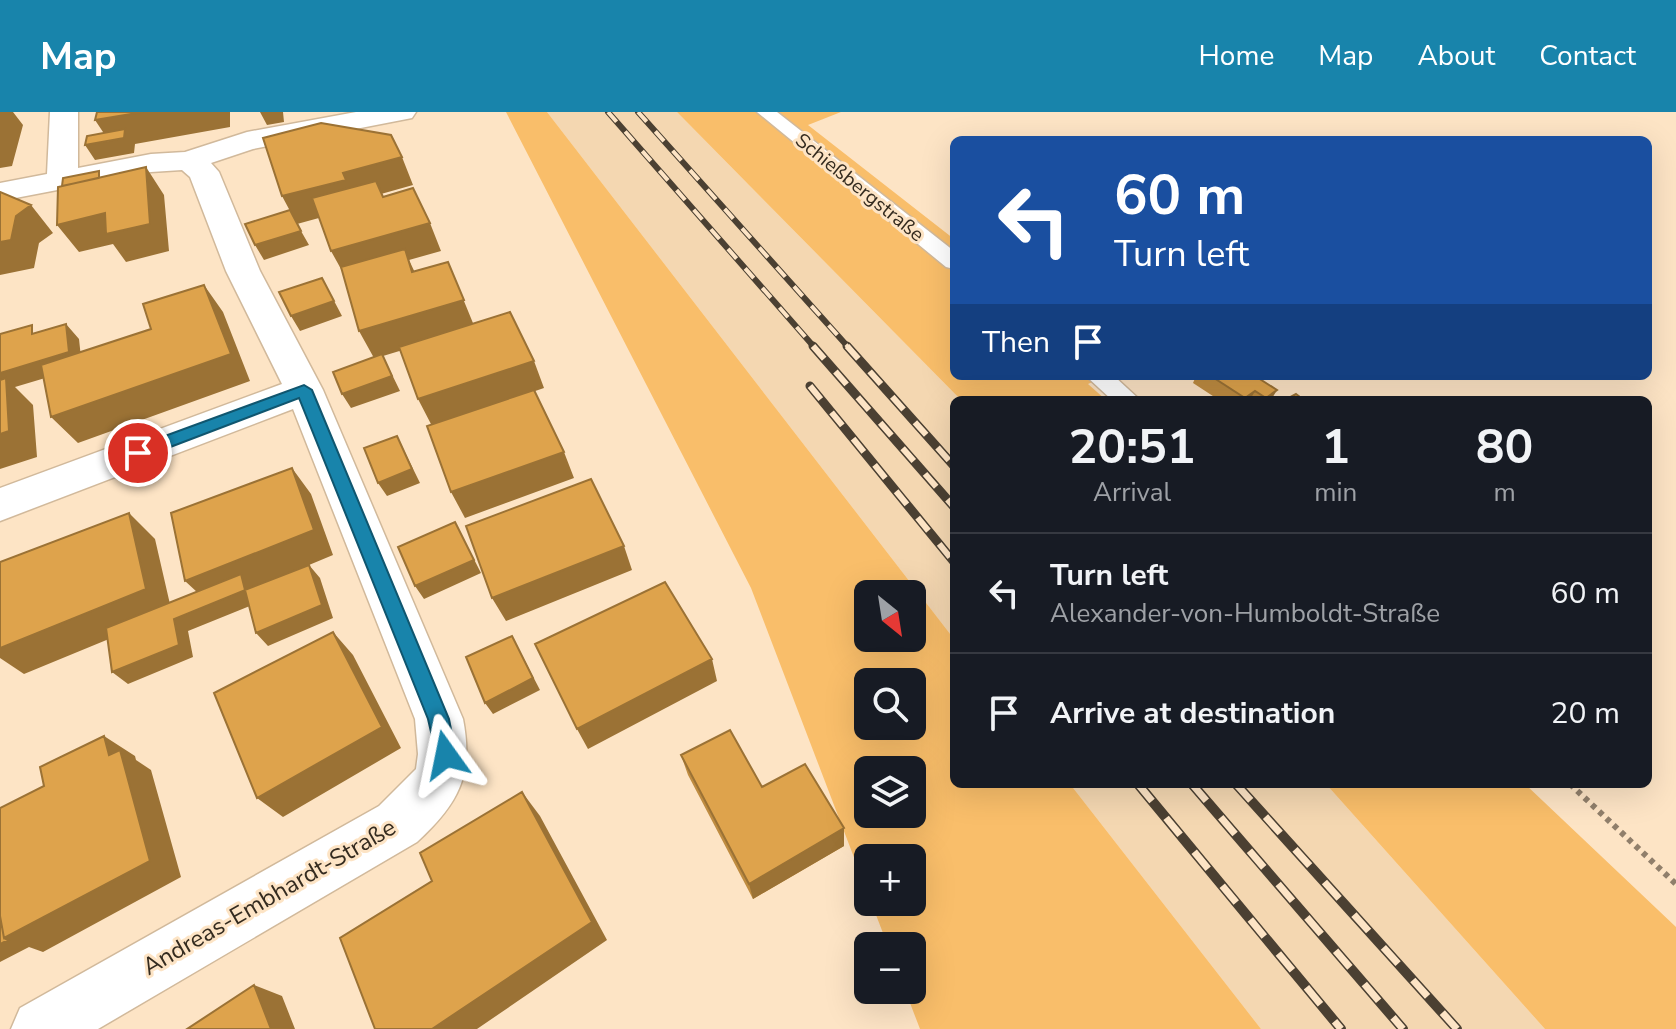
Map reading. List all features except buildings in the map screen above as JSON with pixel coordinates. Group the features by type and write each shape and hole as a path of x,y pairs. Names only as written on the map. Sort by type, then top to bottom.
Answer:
{"street":[{"path":"62,180 64,112"},
{"path":"0,192 151,163 188,161 247,141 402,112"},
{"name":"Andreas-Embhardt-Straße","path":"41,1029 398,824 431,796 446,755 439,719 304,390 243,271 204,172 188,161"},
{"path":"0,505 304,390"}],"lane":[{"name":"Schießbergstraße","path":"766,112 950,259"},
{"path":"1103,380 1123,396"}],"path":[{"path":"1574,788 1676,884"}],"shaded area":[{"path":"506,112 547,112 908,580 854,580 854,652 926,652 926,603 950,634 950,788 1073,788 1261,1029 920,1029 910,1004 926,1004 926,932 883,932 876,916 926,916 926,844 854,844 854,857 751,588"},
{"path":"547,112 677,112 957,396 950,396 950,634 926,603 926,580 908,580"},
{"path":"677,112 841,112 808,125 950,236 950,380 1096,380 1088,384 1102,396 957,396"},
{"path":"1073,788 1330,788 1545,1029 1261,1029"},
{"path":"1330,788 1529,788 1676,927 1676,1029 1545,1029"}],"railway":[{"path":"608,112 815,348"},
{"path":"638,112 849,348"},
{"path":"813,346 950,502"},
{"path":"847,346 950,462"},
{"path":"810,386 950,557"},
{"path":"1141,788 1341,1029"},
{"path":"1195,788 1403,1029"},
{"path":"1240,788 1457,1029"}],"route":[{"path":"138,453 304,390 439,719 446,755"}]}
